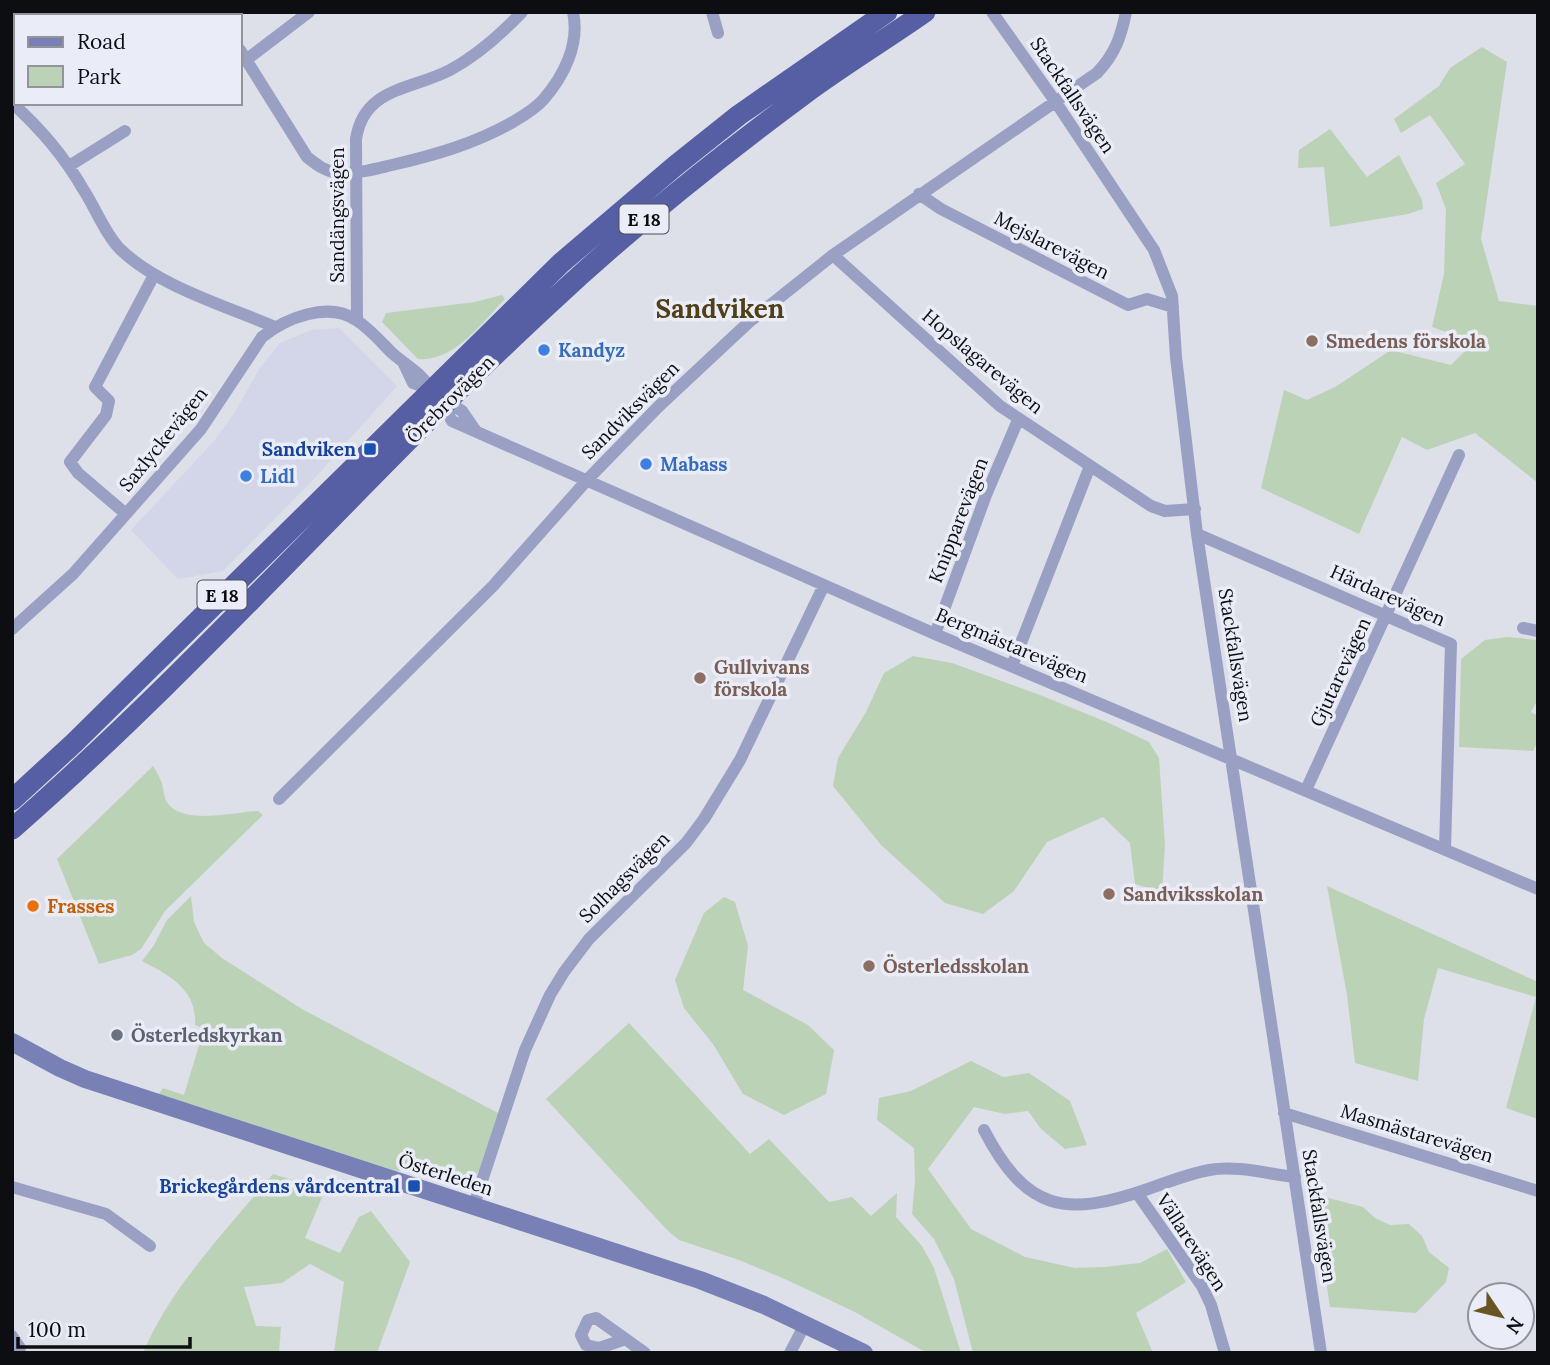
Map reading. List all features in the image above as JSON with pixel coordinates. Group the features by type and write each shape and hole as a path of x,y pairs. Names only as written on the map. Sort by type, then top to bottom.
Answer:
{"highway":[{"name":"Örebrovägen","path":"12,829 103,746 439,395 561,263 675,166 739,116 887,12"},
{"name":"Örebrovägen","path":"12,800 439,395 551,302 644,218 805,94 925,12"}],"main road":[{"name":"Österleden","path":"12,1042 85,1079 700,1280 805,1324 864,1353"}],"street":[{"path":"309,12 243,55 306,156 321,168 336,173 356,173 440,154 492,133 542,101 573,52 576,27 573,12"},
{"name":"Sandängsvägen","path":"357,320 358,125 372,104 399,89 464,62 522,12"},
{"path":"712,12 718,33"},
{"name":"Stackfallsvägen","path":"992,12 1154,250 1172,296 1176,357 1198,534 1321,1353"},
{"name":"Sandviksvägen","path":"279,799 493,586 588,479 658,407 749,322 833,255 1089,79 1111,58 1121,37 1126,12"},
{"path":"14,105 38,126 69,166 117,246 154,275 275,327"},
{"path":"69,166 125,131"},
{"name":"Mejslarevägen","path":"919,194 941,209 1128,305 1147,299 1173,307"},
{"name":"Hopslagarevägen","path":"833,255 1018,420 1151,506 1165,511 1195,509"},
{"path":"126,514 78,473 70,462 106,415 109,401 95,387 154,275"},
{"name":"Saxlyckevägen","path":"12,629 73,574 201,429 262,337 275,327 296,318 321,312 341,313 357,320"},
{"path":"357,320 403,362 413,383 439,395"},
{"name":"Bergmästarevägen","path":"439,395 452,421 935,634 1537,888"},
{"name":"Knipparevägen","path":"935,634 986,495 1018,420"},
{"name":"Gjutarevägen","path":"1306,790 1459,455"},
{"path":"1012,666 1090,466"},
{"name":"Härdarevägen","path":"1198,534 1451,644 1445,849"},
{"name":"Solhagsvägen","path":"474,1205 525,1050 550,995 589,939 686,843 704,819 740,760 824,585"},
{"path":"1523,628 1538,631"},
{"name":"Masmästarevägen","path":"1284,1113 1538,1191"},
{"path":"985,1130 1013,1177 1046,1200 1068,1205 1087,1206 1108,1202 1213,1169 1295,1177"},
{"path":"12,1187 106,1214 150,1246"},
{"name":"Vällarevägen","path":"1137,1193 1202,1286 1211,1305 1225,1353"},
{"path":"790,1353 805,1324"},
{"path":"12,1336 20,1348 19,1353"},
{"path":"626,1339 645,1353"}],"shaded area":[{"path":"339,328 397,386 312,481 223,571 178,579 131,530 214,441 235,412 259,369 280,343 311,330"}],"green space":[{"path":"1482,47 1507,62 1481,239 1499,301 1538,306 1538,483 1475,433 1427,450 1402,437 1359,534 1261,488 1284,390 1307,400 1335,387 1391,350 1451,365 1465,351 1446,332 1432,327 1444,274 1446,209 1436,183 1465,164 1430,115 1401,133 1394,119 1439,86 1450,68"},
{"path":"1330,129 1367,177 1399,155 1422,200 1423,209 1330,227 1324,167 1298,168 1299,150"},
{"path":"502,295 505,299 466,339 444,354 431,358 418,359 382,322 386,313 475,302"},
{"path":"1507,637 1538,640 1538,699 1531,712 1538,716 1538,741 1533,751 1459,747 1461,659 1485,640"},
{"path":"913,656 952,663 1040,695 1149,742 1159,758 1165,845 1162,892 1135,884 1130,843 1103,817 1047,842 1014,891 983,914 945,903 881,845 833,786 838,758 866,712 884,673"},
{"path":"153,766 162,783 167,802 184,814 209,816 258,811 263,815 165,911 141,949 132,955 99,964 57,859"},
{"path":"1327,886 1538,982 1538,1119 1506,1108 1536,997 1438,968 1424,1019 1418,1081 1355,1063 1347,995"},
{"path":"191,896 194,922 204,943 222,958 302,1009 498,1113 479,1171 470,1181 456,1183 421,1170 396,1171 159,1094 163,1088 184,1095 204,1029 195,1025 191,1002 180,985 142,961 167,920"},
{"path":"724,897 735,902 748,946 743,990 808,1025 834,1050 826,1094 784,1115 743,1094 713,1044 684,1008 675,980 704,913"},
{"path":"629,1023 750,1154 769,1139 829,1202 852,1197 871,1216 897,1193 896,1217 922,1246 934,1268 961,1353 927,1353 853,1311 739,1260 679,1240 667,1230 546,1099"},
{"path":"971,1061 1003,1077 1029,1073 1070,1101 1087,1145 1065,1149 1041,1129 1028,1111 1005,1114 974,1107 928,1169 971,1229 1025,1257 1075,1268 1105,1267 1140,1263 1167,1249 1186,1282 1136,1313 1153,1353 973,1353 954,1279 934,1239 912,1214 914,1148 877,1120 879,1098 911,1091"},
{"path":"273,1174 325,1190 305,1238 340,1253 359,1217 371,1211 410,1262 377,1353 334,1353 344,1282 310,1264 282,1283 244,1287 256,1326 281,1327 279,1353 143,1353 154,1329 184,1282"},
{"path":"1313,1194 1363,1207 1375,1218 1390,1225 1409,1224 1422,1236 1429,1252 1449,1268 1446,1282 1416,1313 1330,1307"}],"place":[{"name":"Smedens förskola","path":"1312,341"},
{"name":"Kandyz","path":"544,350"},
{"name":"Sandviken","path":"370,449"},
{"name":"Mabass","path":"646,464"},
{"name":"Lidl","path":"246,476"},
{"name":"Gullvivans förskola","path":"700,678"},
{"name":"Sandviksskolan","path":"1109,894"},
{"name":"Frasses","path":"33,906"},
{"name":"Österledsskolan","path":"869,966"},
{"name":"Österledskyrkan","path":"117,1035"},
{"name":"Brickegårdens vårdcentral","path":"414,1186"}],"district":[{"name":"Sandviken","path":"720,308"}]}
